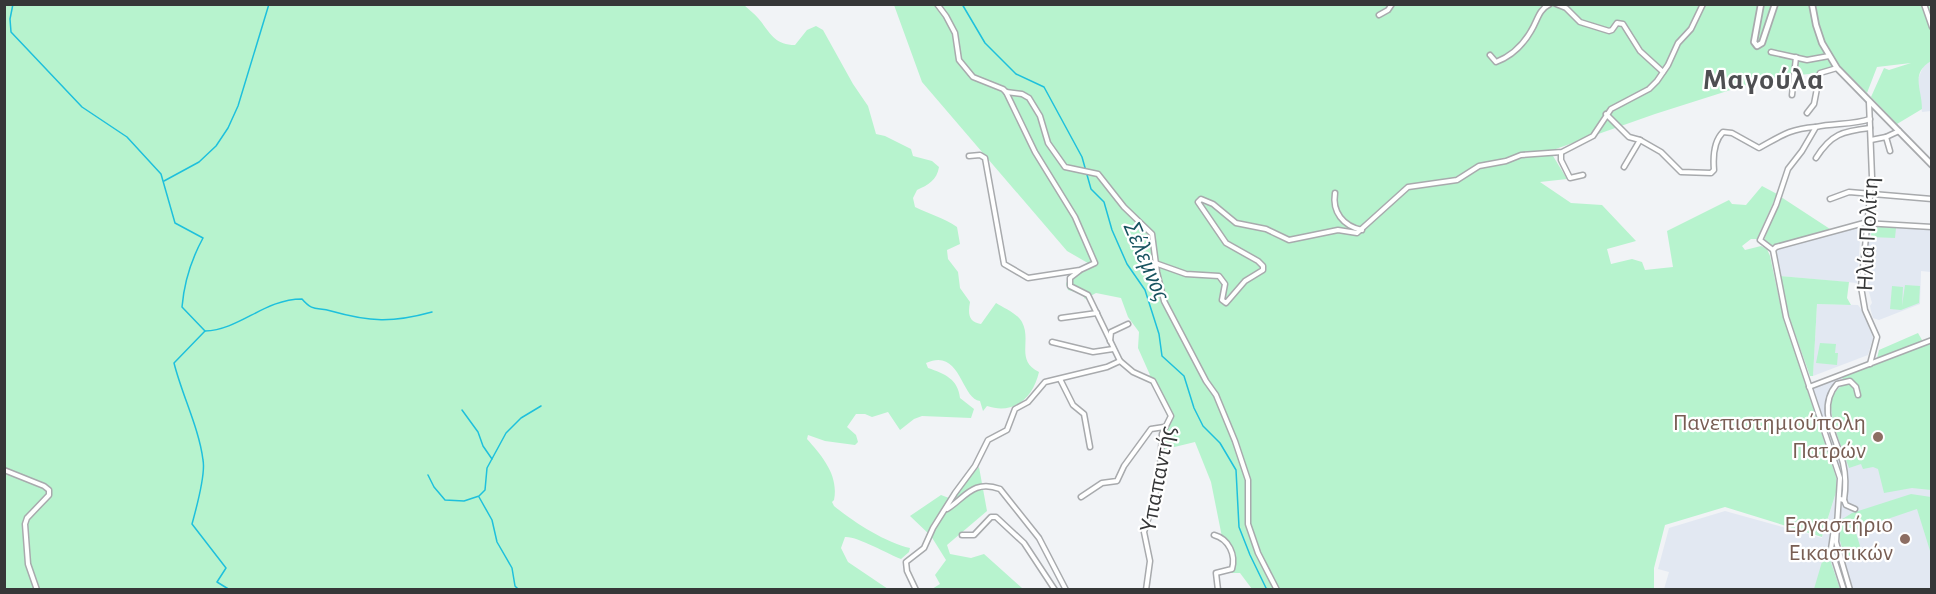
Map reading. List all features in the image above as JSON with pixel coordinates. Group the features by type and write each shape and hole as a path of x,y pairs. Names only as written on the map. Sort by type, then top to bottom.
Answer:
{"main road":[{"path":"1761,4 1754,42 1757,46 1762,43 1775,4"},
{"path":"1812,4 1816,25 1829,56 1837,68 1932,165"}],"street":[{"path":"937,4 955,33 959,60 973,77 1006,92 1022,94 1029,98 1040,116 1048,143 1065,167 1098,174 1124,207 1152,234 1159,287 1167,310 1216,395 1236,441 1248,480 1248,524 1258,553 1277,590"},
{"path":"1379,15 1388,10 1392,4"},
{"path":"1490,55 1496,62 1513,53 1522,45 1539,13 1550,4"},
{"path":"1556,4 1566,8 1580,22 1609,31 1617,23 1623,24 1640,51 1663,72"},
{"path":"1155,263 1186,274 1219,276 1225,284 1222,300 1224,303 1245,281 1263,270 1263,266 1226,243 1198,202 1201,199 1213,204 1233,221 1266,229 1289,240 1338,230 1355,233 1362,230 1408,187 1457,180 1479,166 1506,161 1521,155 1562,152 1593,136 1606,114 1618,104 1651,87 1663,72 1678,43 1689,32 1703,4"},
{"path":"1924,4 1932,27"},
{"path":"1771,52 1807,60 1829,56"},
{"path":"1792,95 1796,57"},
{"path":"1807,113 1815,103 1820,75 1824,71 1837,68"},
{"path":"969,156 982,155 985,158 1004,264 1028,278 1080,270 1094,264 1095,259 1075,217 1035,152 1006,92"},
{"name":"Ηλία Πολίτη","path":"1869,100 1872,174 1861,287 1865,310 1876,337 1870,364"},
{"path":"1606,114 1629,137 1640,140 1661,152 1681,172 1711,173 1714,170 1713,160 1718,137 1723,132 1732,133 1759,148 1770,140 1799,128 1836,123 1858,123 1870,119"},
{"path":"1816,127 1788,169 1776,205 1760,240 1773,250 1786,317 1840,478 1842,500 1846,506 1855,509"},
{"path":"1816,158 1838,134 1848,130 1870,128"},
{"path":"1870,140 1900,131"},
{"path":"1886,137 1890,151"},
{"path":"1624,167 1640,140"},
{"path":"1562,152 1561,160 1570,178 1583,175"},
{"path":"1830,199 1848,192 1932,199"},
{"path":"1335,193 1336,207 1343,221 1362,230"},
{"path":"1773,250 1776,247 1867,223 1932,227"},
{"name":"Υπαπαντής","path":"1080,270 1072,276 1069,284 1087,294 1120,361 1155,384 1171,416 1162,434 1155,497 1144,534 1149,557 1146,590"},
{"path":"1061,318 1097,313"},
{"path":"1052,342 1093,352 1112,347 1110,332 1128,324"},
{"path":"1809,387 1932,340"},
{"path":"916,590 905,563 924,548 944,510 975,466 988,440 1007,430 1013,412 1030,400 1049,380 1107,367 1120,361"},
{"path":"1060,379 1073,405 1084,414 1090,447"},
{"path":"1844,590 1831,549 1846,475 1827,414 1827,404 1837,384 1850,381 1858,395"},
{"path":"1081,497 1102,483 1117,482 1124,466 1149,431 1152,428 1165,427"},
{"path":"4,470 49,490 48,495 27,518 25,524 28,564 37,590"},
{"path":"944,510 972,489 992,487 1000,489 1039,538 1066,590"},
{"path":"1838,512 1836,542 1850,590"},
{"path":"963,535 974,535 991,517 996,517 1024,543 1055,590"},
{"path":"1214,535 1220,537 1230,547 1233,560 1232,569 1216,573 1218,590"}],"shaded area":[{"path":"1931,59 1931,111 1922,112 1917,81 1924,65"},
{"path":"1870,225 1931,230 1931,272 1921,271 1920,304 1879,320 1873,318 1870,306 1872,303 1869,292 1866,291 1864,275"},
{"path":"1861,226 1857,283 1780,276 1775,253 1777,248"},
{"path":"1817,304 1858,305 1864,313 1873,338 1868,355 1813,376"},
{"name":"Πανεπιστημιούπολη Πατρών","path":"1931,343 1931,589 1664,589 1669,572 1658,569 1669,528 1725,511 1822,538 1837,489 1836,477 1808,390"}],"green space":[{"path":"4,5 744,5 777,40 795,45 807,30 816,26 823,30 868,106 876,134 911,149 913,156 932,161 939,167 931,181 917,190 913,198 915,207 957,227 960,244 947,250 948,259 958,272 960,288 970,302 971,319 981,324 996,303 1017,316 1025,329 1028,362 1039,372 1036,381 1027,397 1014,406 997,408 987,406 983,411 980,401 968,392 953,367 947,362 938,360 926,363 928,368 950,378 957,386 960,398 974,409 971,418 922,416 900,430 888,412 872,417 856,414 847,427 856,435 858,442 855,445 825,441 808,435 807,439 832,474 835,491 832,502 834,506 870,531 910,548 901,559 865,542 845,537 841,548 848,562 888,589 5,589"},
{"path":"894,5 1931,5 1931,61 1919,76 1922,109 1897,124 1871,97 1884,68 1889,70 1911,63 1877,67 1867,93 1844,70 1765,79 1550,151 1567,179 1540,182 1571,203 1602,205 1636,241 1607,249 1611,264 1632,259 1642,262 1645,270 1673,267 1667,231 1729,200 1732,204 1746,205 1762,186 1777,194 1757,239 1751,239 1742,246 1745,250 1761,246 1767,249 1770,256 1783,317 1836,477 1837,489 1822,537 1725,507 1665,525 1654,568 1654,589 1252,589 1240,573 1228,573 1231,556 1223,542 1211,482 1195,442 1158,451 1160,430 1168,421 1167,416 1157,392 1145,379 1150,375 1138,348 1139,332 1128,317 1121,298 1096,293 1085,299 1082,294 1068,290 1066,284 1069,276 1093,266 1067,251 922,82"},
{"path":"1781,197 1830,229 1770,246 1764,240"},
{"path":"1872,226 1896,228 1895,238 1871,237"},
{"path":"1780,276 1849,282 1847,298 1851,305 1817,304 1813,376 1810,376 1789,317"},
{"path":"1905,285 1920,286 1919,303 1901,310 1890,309 1892,286 1903,287 1902,306"},
{"path":"1918,333 1921,342 1877,358 1879,350"},
{"path":"1820,343 1836,344 1837,365 1816,363"},
{"path":"1931,343 1931,490 1912,488 1884,493 1878,469 1873,467 1863,469 1861,464 1849,468 1834,424 1832,399 1844,383 1842,377"},
{"path":"979,467 987,511 947,545 950,554 971,558 984,554 1022,588 932,589 940,584 935,575 946,560 931,536 910,516 941,495 949,498"},
{"path":"1911,494 1931,497 1931,554 1917,509 1855,530 1861,549 1845,559 1838,533 1841,520 1852,513"},
{"path":"1826,548 1840,589 1814,589"}],"waterway":[{"path":"13,4 10,19 11,32 82,107 127,137 161,174 175,223 203,238 189,272 182,307 205,331 174,363 198,436 204,466 192,524 226,568 217,582 230,590"},
{"path":"164,181 199,162 216,146 228,128 238,106 269,4"},
{"name":"Σέλεμνος","path":"962,4 985,43 1016,74 1044,87 1082,157 1091,189 1104,202 1112,230 1127,264 1145,290 1159,334 1162,356 1184,376 1194,408 1203,426 1220,443 1236,470 1239,527 1267,590"},
{"path":"205,331 230,326 288,300 302,299 315,308 381,320 432,312"},
{"path":"428,475 445,500 464,501 479,496 485,490 487,468 506,433 521,418 541,406"},
{"path":"462,410 478,432 483,446 492,459"},
{"path":"479,497 492,520 497,542 512,568 515,586 519,590"}],"place":[{"name":"Πανεπιστημιούπολη Πατρών","path":"1878,437"},
{"name":"Εργαστήριο Εικαστικών","path":"1905,539"}],"district":[{"name":"Μαγούλα","path":"1764,80"}]}
